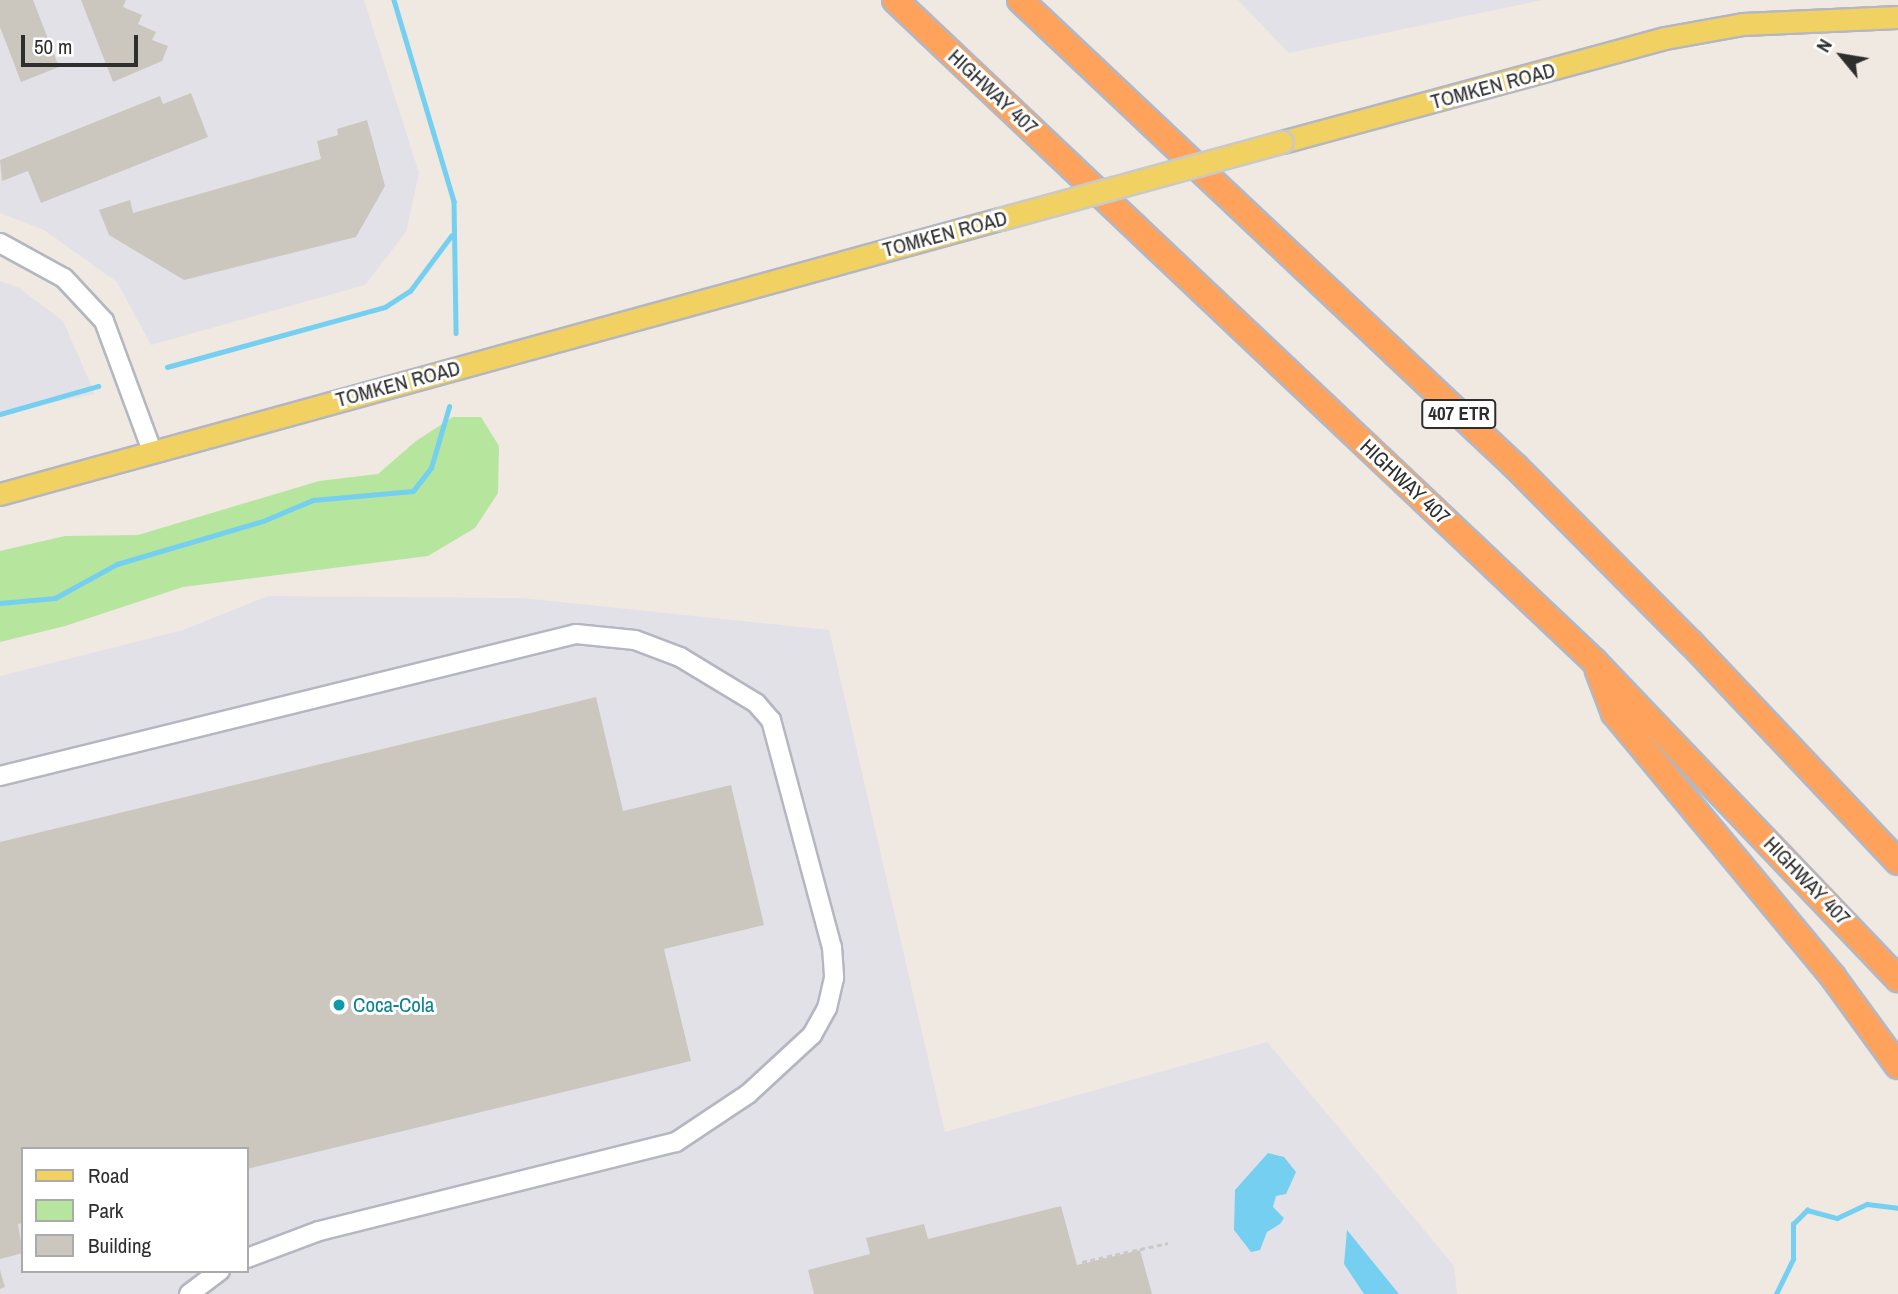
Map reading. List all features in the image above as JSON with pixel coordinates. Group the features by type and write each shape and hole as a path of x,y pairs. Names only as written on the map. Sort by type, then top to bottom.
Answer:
{"highway":[{"name":"HIGHWAY 407","path":"895,0 1594,661 1898,979"},
{"name":"407 ETR","path":"1020,0 1516,467 1898,862"},
{"path":"1594,661 1614,713 1833,977 1898,1066"}],"main road":[{"name":"TOMKEN ROAD","path":"0,494 1665,38 1743,24 1898,17"}],"street":[{"path":"0,243 64,278 104,321 152,451"},
{"path":"0,776 576,634 635,640 680,657 756,703 771,720 832,947 830,998 812,1035 748,1094 676,1142 319,1231 248,1258"},
{"path":"189,1294 216,1273"}],"path":[{"path":"1082,1262 1168,1243"}],"shaded area":[{"path":"0,0 364,0 419,173 406,232 365,285 151,345 117,282 44,230 0,213"},
{"path":"1238,0 1543,0 1289,53"},
{"path":"0,281 19,288 63,321 95,394 0,413"},
{"path":"268,596 522,598 829,630 945,1132 1267,1042 1454,1266 1457,1294 0,1294 0,676 183,630"}],"green space":[{"path":"453,417 481,417 499,446 498,493 475,528 428,556 183,587 65,626 0,642 0,551 65,536 138,535 319,481 378,474 416,441"}],"water":[{"path":"1268,1153 1284,1157 1296,1172 1286,1194 1276,1196 1273,1207 1284,1218 1267,1232 1260,1250 1251,1252 1234,1230 1235,1190"},
{"path":"1347,1230 1399,1294 1364,1294 1344,1264"}],"building":[{"path":"0,0 33,0 59,67 21,82 0,27"},
{"path":"81,0 126,0 123,7 142,15 138,24 156,32 152,40 168,46 162,61 113,82"},
{"path":"191,93 208,137 41,203 28,171 2,181 0,160 160,96 163,104"},
{"path":"367,120 385,186 356,237 184,280 109,235 99,210 130,200 133,213 321,159 317,141 338,135 337,129"},
{"name":"Coca-Cola","path":"596,697 623,811 731,785 764,925 664,949 691,1061 248,1169 248,1147 21,1147 21,1223 18,1224 21,1254 0,1259 0,842"},
{"path":"1061,1206 1077,1265 1140,1250 1152,1294 814,1294 808,1270 870,1254 866,1238 924,1224 928,1239"},
{"path":"0,1270 5,1287 0,1289"}],"waterway":[{"path":"394,0 454,201 456,333"},
{"path":"167,367 385,307 410,291 451,236"},
{"path":"0,414 98,386"},
{"path":"0,603 55,598 117,564 263,521 313,500 413,491 431,468 449,407"},
{"path":"1776,1294 1793,1259 1793,1224 1807,1210 1837,1218 1867,1204 1898,1208"}],"place":[{"name":"Coca-Cola","path":"339,1005"}]}
